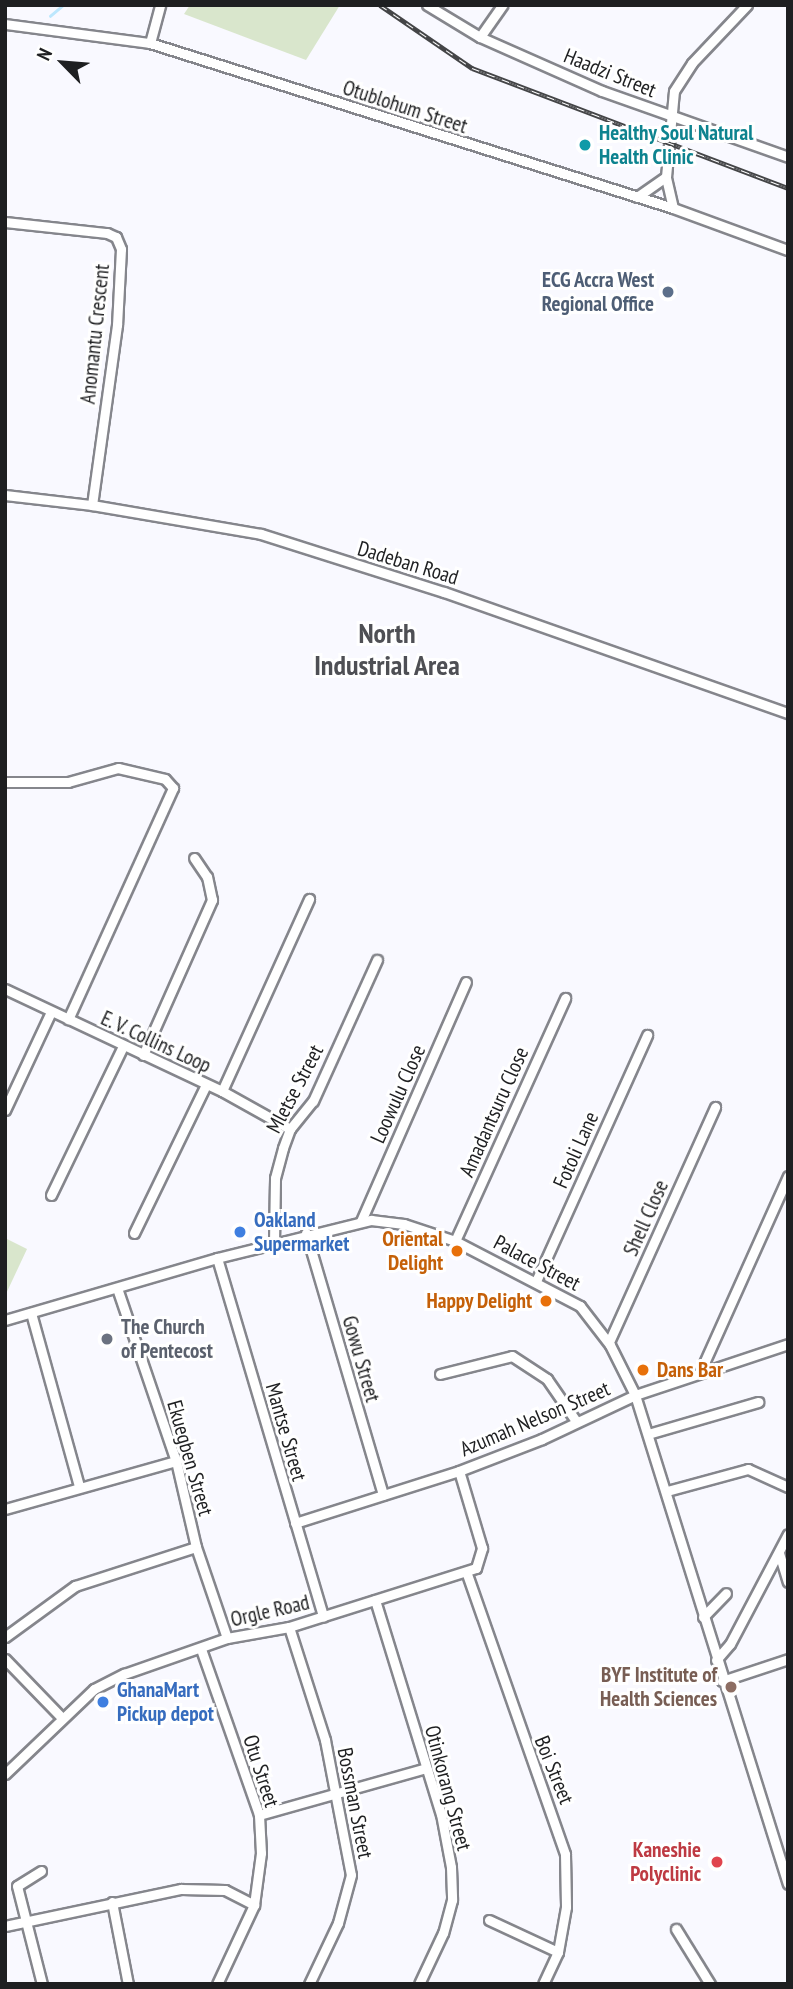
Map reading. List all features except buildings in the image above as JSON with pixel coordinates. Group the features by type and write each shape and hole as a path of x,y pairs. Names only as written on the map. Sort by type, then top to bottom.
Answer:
{"street":[{"path":"150,43 160,5"},
{"name":"Haadzi Street","path":"427,5 480,37 670,115 788,157"},
{"path":"480,37 502,5"},
{"path":"673,208 666,177 672,96 683,75 747,5"},
{"name":"Otublohum Street","path":"5,24 150,43 673,208 788,250"},
{"path":"637,197 666,177"},
{"name":"Anomantu Crescent","path":"5,222 107,233 116,237 121,249 117,325 92,505"},
{"name":"Dadeban Road","path":"5,495 92,505 261,534 444,592 788,713"},
{"path":"5,782 68,782 118,768 165,779 173,788 68,1019"},
{"path":"143,1055 212,900 207,877 194,858"},
{"path":"222,1091 309,900"},
{"name":"Mletse Street","path":"274,1243 275,1178 290,1129 313,1101 377,960"},
{"name":"Loowulu Close","path":"361,1221 466,982"},
{"name":"E. V. Collins Loop","path":"5,989 222,1091 290,1129"},
{"name":"Amadantsuru Close","path":"455,1241 565,998"},
{"path":"5,1111 51,1012"},
{"name":"Fotoli Lane","path":"537,1279 647,1035"},
{"path":"51,1195 123,1046"},
{"path":"134,1233 206,1085"},
{"name":"Shell Close","path":"609,1342 715,1107"},
{"path":"700,1372 788,1176"},
{"name":"Palace Street","path":"5,1320 306,1233 361,1221 401,1223 455,1241 537,1279 580,1306 609,1342 635,1395 667,1491 722,1681 788,1884"},
{"name":"Gowu Street","path":"306,1233 383,1495"},
{"name":"Mantse Street","path":"217,1258 323,1617"},
{"name":"Ekuegben Street","path":"117,1288 176,1461 196,1547 227,1638"},
{"path":"31,1313 79,1486"},
{"name":"Azumah Nelson Street","path":"295,1523 459,1471 542,1439 635,1395 788,1343"},
{"path":"440,1374 512,1356 544,1376 576,1421"},
{"path":"648,1434 758,1402"},
{"path":"5,1509 79,1486 176,1461"},
{"path":"667,1491 748,1469 788,1487"},
{"path":"459,1471 482,1548 479,1565 467,1574"},
{"path":"716,1660 730,1644 788,1534"},
{"path":"5,1637 75,1586 196,1547"},
{"path":"779,1553 788,1582"},
{"name":"Orgle Road","path":"5,1774 94,1689 124,1674 227,1638 289,1627 467,1574"},
{"name":"Boi Street","path":"467,1574 517,1726 560,1833 566,1883 558,1952 543,1984"},
{"path":"703,1618 726,1593"},
{"name":"Otinkorang Street","path":"375,1600 441,1814 452,1900 443,1933 419,1984"},
{"name":"Bossman Street","path":"289,1627 325,1740 351,1875 338,1923 309,1984"},
{"name":"Otu Street","path":"201,1649 258,1815 261,1853 254,1905 217,1984"},
{"path":"5,1659 62,1718"},
{"path":"722,1681 787,1663"},
{"path":"258,1815 426,1768"},
{"path":"41,1871 17,1886 42,1984"},
{"path":"5,1926 181,1889 225,1889 254,1905"},
{"path":"112,1902 128,1984"},
{"path":"489,1920 558,1952"},
{"path":"676,1929 710,1984"}],"green space":[{"path":"190,5 340,5 306,60 184,14"},
{"path":"5,1238 27,1249 5,1296"}],"waterway":[{"path":"50,16 63,5"}],"railway":[{"path":"380,5 472,68 788,188"}],"place":[{"name":"Healthy Soul Natural Health Clinic","path":"585,145"},
{"name":"ECG Accra West Regional Office","path":"668,292"},
{"name":"Oakland Supermarket","path":"240,1232"},
{"name":"Oriental Delight","path":"457,1251"},
{"name":"Happy Delight","path":"546,1301"},
{"name":"The Church of Pentecost","path":"107,1339"},
{"name":"Dans Bar","path":"643,1370"},
{"name":"BYF Institute of Health Sciences","path":"731,1687"},
{"name":"GhanaMart Pickup depot","path":"103,1702"},
{"name":"Kaneshie Polyclinic","path":"717,1862"}],"district":[{"name":"North Industrial Area","path":"387,649"}]}
